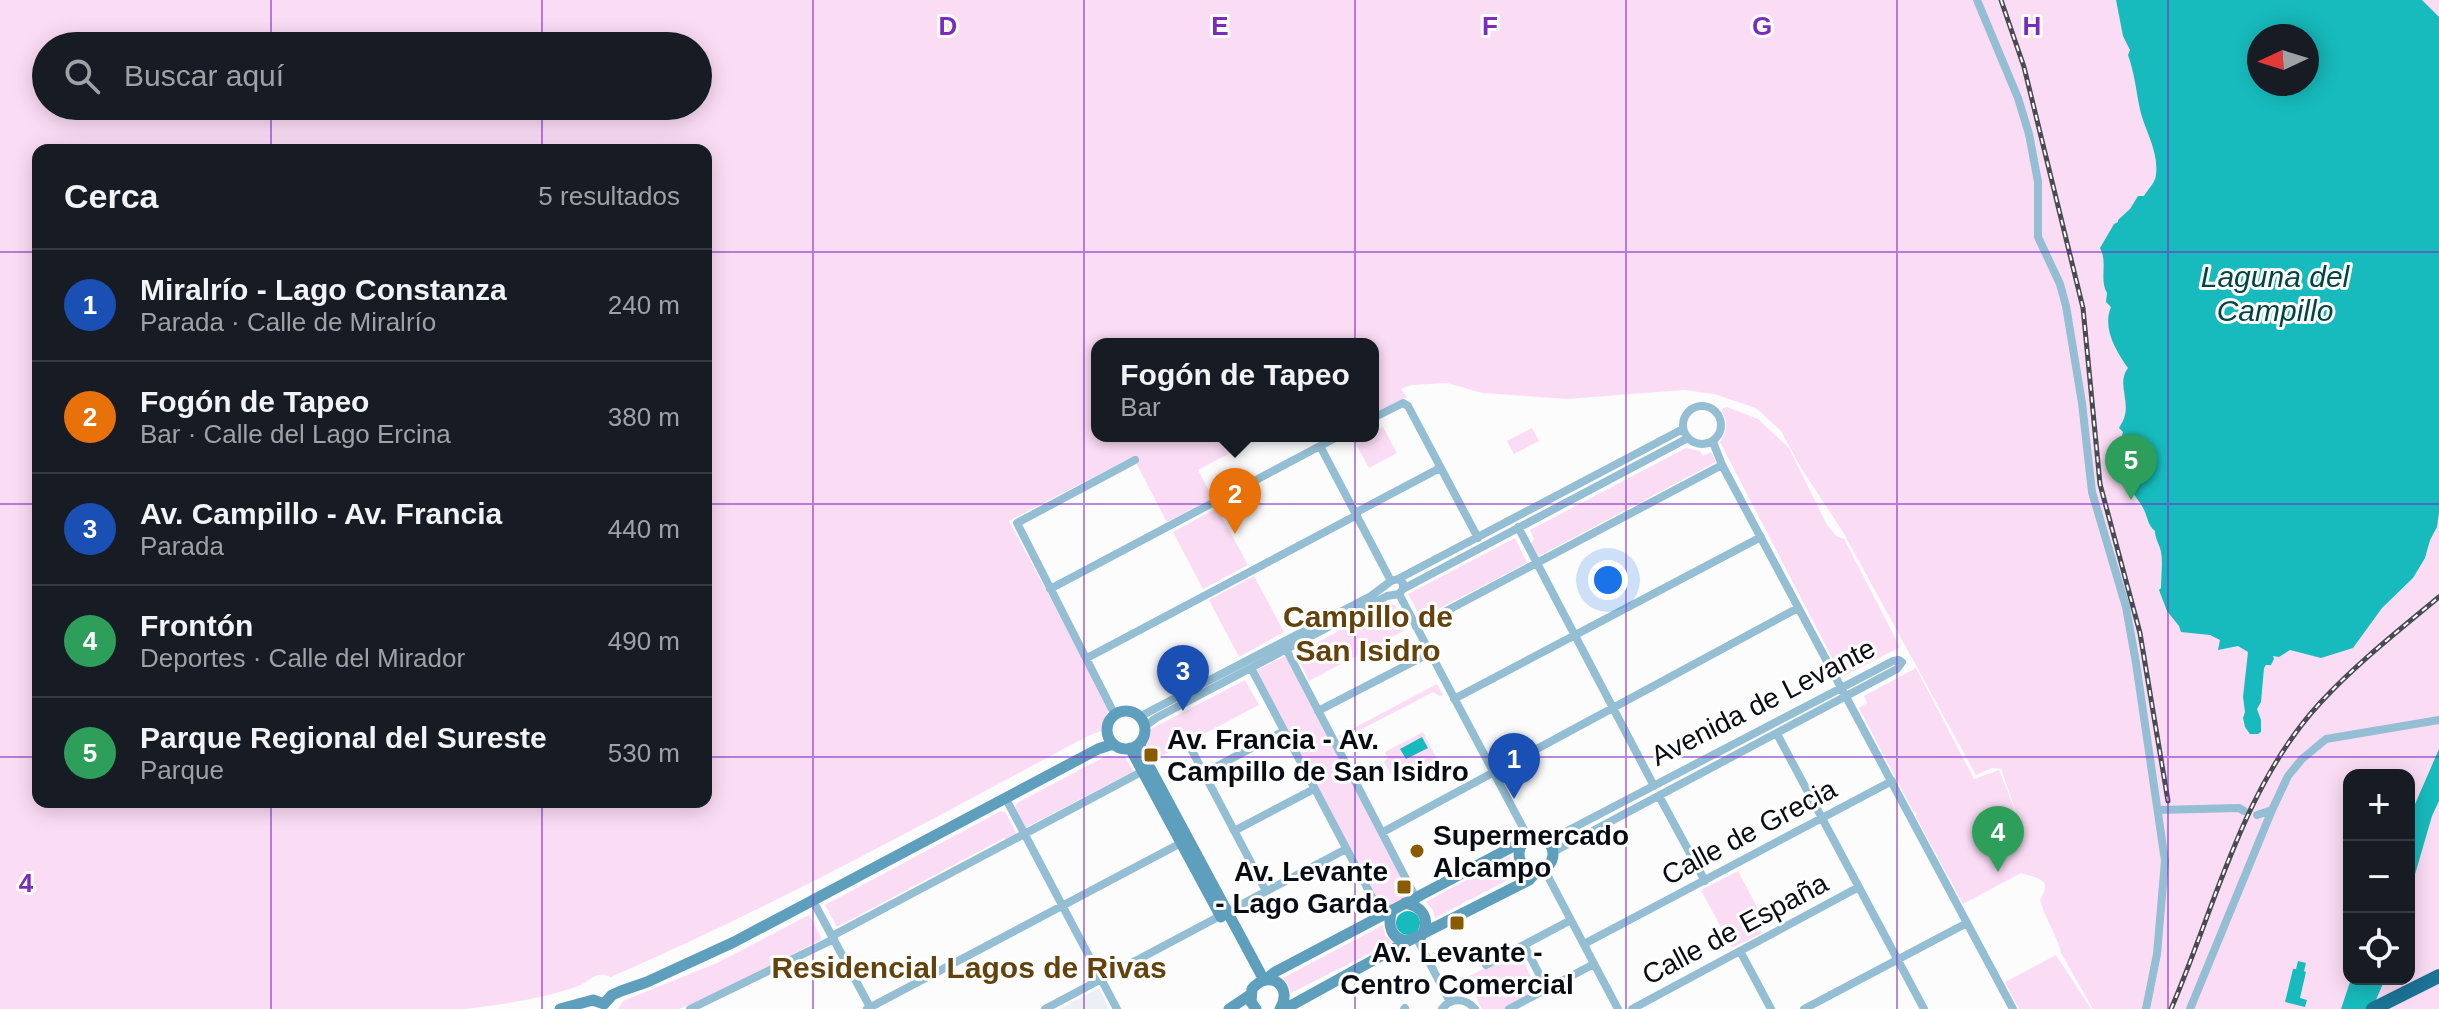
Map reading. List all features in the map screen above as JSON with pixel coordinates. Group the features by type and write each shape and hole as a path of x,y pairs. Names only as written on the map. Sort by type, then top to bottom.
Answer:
{"highway":[{"path":"2373,1009 2439,976"}],"street":[{"path":"1977,0 2018,98 2029,134 2039,190 2038,237 2060,284 2066,306 2082,403 2092,492 2126,607 2165,873 2157,954 2146,1009"},
{"path":"1379,415 1403,403 1408,406 1478,538"},
{"path":"1707,406 1721,419 1721,432 1713,442 1701,445 1688,438 1683,429 1683,422 1694,407 1707,406"},
{"path":"1142,722 1156,718 1251,668 1478,538 1683,429"},
{"path":"1142,722 1394,587 1518,527 1688,438"},
{"path":"1050,589 1328,442"},
{"path":"1713,442 1722,465 2013,1009"},
{"path":"1320,446 1493,772 1526,841"},
{"path":"1115,715 1017,523 1135,460"},
{"path":"1416,627 1722,465"},
{"path":"1087,658 1440,468"},
{"path":"1518,527 1654,786"},
{"path":"1454,699 1761,537"},
{"path":"1383,832 1798,608"},
{"path":"1251,668 1346,849 1387,913 1393,934 1399,940 1416,938 1426,926 1423,912 1410,901 1383,832 1286,649"},
{"path":"1318,711 1430,653"},
{"name":"Avenida de Levante","path":"1550,847 1654,786 1843,692 1897,669 1902,664 1901,660 1893,661 1843,692 1777,734 1659,796 1550,847"},
{"path":"1130,712 1142,722 1143,738 1135,746 1124,749 1113,744 1107,729 1115,715 1130,712"},
{"path":"2190,1009 2272,810 2288,776 2302,759 2326,739 2439,720"},
{"path":"1204,773 1284,731"},
{"path":"1777,734 1924,1009"},
{"path":"560,1009 593,1000 609,1006 612,995 691,963 1098,749 1113,744"},
{"path":"1189,745 1266,891"},
{"path":"1135,746 1143,771 1223,914"},
{"path":"1135,746 1142,753 1259,985 1256,1009"},
{"path":"690,1009 833,937 1143,771"},
{"name":"Calle de Grecia","path":"1584,944 1892,781"},
{"path":"1234,831 1314,789"},
{"path":"1659,796 1705,881"},
{"path":"1006,799 1117,1009"},
{"path":"2158,810 2239,808 2244,811"},
{"path":"2257,815 2272,810"},
{"path":"1229,1009 1275,972 1512,847 1541,838 1550,847 1552,860 1529,880 1281,1008"},
{"path":"1526,841 1520,851 1521,860 1525,867 1541,870 1618,1009"},
{"path":"813,901 870,1008 1181,843"},
{"path":"1045,1009 1346,849"},
{"name":"Calle de España","path":"1632,1009 1859,887"},
{"path":"1486,965 1571,920"},
{"path":"1804,1009 1967,923"},
{"path":"1416,938 1450,1002"},
{"path":"1524,945 1547,989"},
{"path":"1740,951 1771,1009"},
{"path":"1509,1009 1594,964"},
{"path":"1259,985 1274,981 1281,986 1285,998 1281,1008"},
{"path":"1442,1009 1450,1002 1462,1000 1475,1009"}],"shaded area":[{"path":"0,0 2439,0 2439,1009 2093,1009 2061,953 2045,914 2040,900 2044,883 2021,873 1963,904 1916,817 1859,708 1867,703 1864,696 1916,668 1974,779 1999,770 2017,815 2001,769 1992,768 1976,775 1843,532 1781,431 1756,408 1714,394 1684,390 1567,399 1482,393 1447,383 1411,385 1401,389 1407,397 1379,410 1379,338 1091,338 1091,442 1251,442 1198,470 1213,498 1167,522 1137,465 1136,455 1009,521 1109,707 1101,731 852,861 672,950 611,977 597,975 578,986 523,1000 466,1009 0,1009"},
{"path":"1727,407 1758,419 1789,448 1827,525 1836,536 1844,539 1900,647 1842,677 1720,442 1726,426 1721,409"},
{"path":"1383,427 1397,453 1369,468 1355,442 1379,442 1379,429"},
{"path":"1532,428 1539,441 1514,454 1507,441"},
{"path":"1686,448 1700,451 1703,456 1711,452 1716,462 1537,557 1530,544 1534,539 1530,530"},
{"path":"1217,508 1248,565 1203,589 1173,532"},
{"path":"1515,538 1527,563 1421,618 1408,594"},
{"path":"1254,576 1284,632 1239,657 1209,600"},
{"path":"1389,604 1395,605 1407,629 1309,681 1296,654"},
{"path":"1285,656 1413,896 1381,911 1255,671"},
{"path":"1245,680 1259,705 1158,758 1152,750 1146,749 1151,729"},
{"path":"1437,684 1443,695 1433,692 1341,740 1339,736"},
{"path":"1423,732 1437,759 1398,779 1395,773 1391,775 1384,762 1387,758 1385,752"},
{"path":"1106,756 1125,757 1134,771 1025,828 1015,808 1017,803"},
{"path":"1001,811 1006,813 1017,835 1006,841 1004,838 837,927 825,905"},
{"path":"1510,856 1519,874 1435,918 1426,902"},
{"path":"1738,871 1765,922 1758,926 1762,933 1732,948 1701,890"},
{"path":"809,915 822,939 724,990 679,1009 618,1009 623,1001 717,963"},
{"path":"1383,925 1385,935 1392,942 1291,993 1283,978"},
{"path":"1518,951 1538,991 1504,1009 1482,1009 1466,978"},
{"path":"2056,955 2091,1009 2019,1009 2005,982"},
{"path":"1099,988 1109,1009 1060,1009"}],"water":[{"name":"Laguna del Campillo","path":"2116,0 2422,0 2439,17 2437,527 2413,578 2382,608 2353,648 2321,658 2290,650 2279,657 2273,656 2271,665 2264,668 2261,702 2257,709 2261,720 2261,732 2258,734 2250,734 2243,718 2248,652 2238,646 2218,650 2220,640 2210,635 2181,632 2167,611 2159,590 2162,556 2155,531 2131,488 2129,478 2132,475 2123,455 2123,432 2119,428 2125,415 2123,379 2128,368 2109,331 2111,307 2106,302 2100,248 2114,224 2138,196 2144,196 2156,177 2153,148 2128,55 2130,50 2123,36"},
{"path":"1422,737 1428,748 1406,759 1400,749"},
{"path":"2439,749 2439,801 2415,874 2415,841 2415,804"},
{"path":"1408,911 1417,914 1420,923 1417,932 1408,935 1399,932 1396,923 1399,914"},
{"path":"2298,961 2306,963 2300,998 2307,1000 2305,1007 2285,1002"},
{"path":"2349,985 2382,985 2372,1009 2341,1009"}],"railway":[{"path":"2001,0 2024,67 2083,308 2100,484 2140,633 2168,801"},
{"path":"2171,1009 2250,810 2293,736 2348,675 2439,597"}],"place":[{"name":"Parque Regional del Sureste","path":"2131,500"},
{"name":"Fogón de Tapeo","path":"1235,534"},
{"name":"Av. Campillo - Av. Francia","path":"1183,711"},
{"name":"Av. Francia - Av. Campillo de San Isidro","path":"1151,755"},
{"name":"Miralrío - Lago Constanza","path":"1514,799"},
{"name":"Supermercado Alcampo","path":"1417,851"},
{"name":"Frontón","path":"1998,872"},
{"name":"Av. Levante - Lago Garda","path":"1404,887"},
{"name":"Av. Levante - Centro Comercial","path":"1457,923"}],"district":[{"name":"Campillo de San Isidro","path":"1368,633"},
{"name":"Residencial Lagos de Rivas","path":"969,967"}]}
